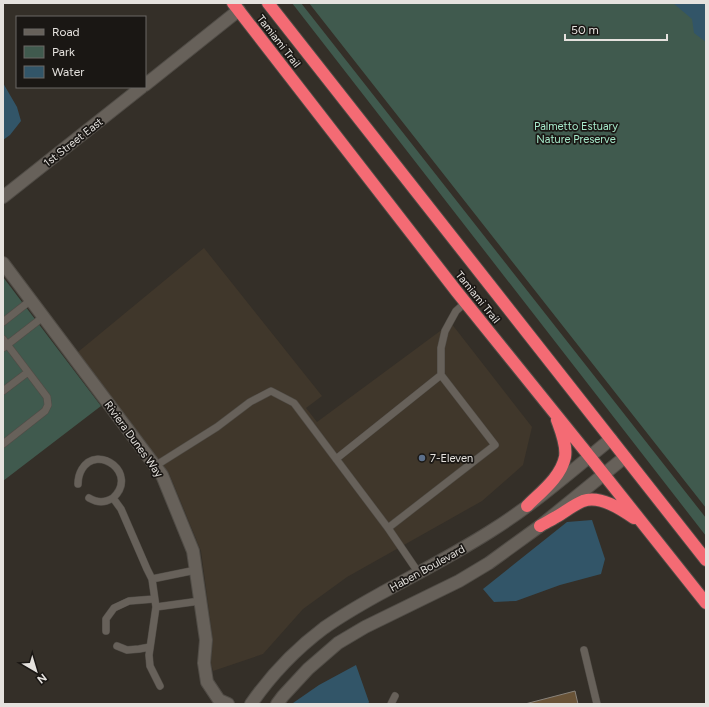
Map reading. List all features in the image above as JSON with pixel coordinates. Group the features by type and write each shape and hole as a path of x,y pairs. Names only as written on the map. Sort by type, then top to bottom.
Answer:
{"highway":[{"name":"Tamiami Trail","path":"268,3 706,560"},
{"name":"Tamiami Trail","path":"236,7 465,303 604,474 706,603"},
{"path":"527,506 551,483 561,470 565,456 565,448 561,431 553,411"},
{"path":"540,526 583,501 591,500 599,501 620,509 646,527"}],"street":[{"path":"146,84 236,7"},
{"name":"1st Street East","path":"3,197 141,88"},
{"name":"Riviera Dunes Way","path":"3,263 162,475 193,551 206,640 204,663 207,682 219,700 228,704"},
{"name":"Haben Boulevard","path":"251,704 260,690 278,669 324,628 360,604 492,531 553,486 611,439"},
{"path":"277,704 308,669 338,643 365,627 459,581 489,563 540,526 625,457"}],"lane":[{"path":"3,322 31,300"},
{"path":"388,528 495,445 441,375 441,348 445,331 456,312 465,303"},
{"path":"3,444 45,411 48,405 47,397 4,344 43,317"},
{"path":"3,391 28,372"},
{"path":"336,458 441,375"},
{"path":"155,466 216,427 250,402 271,391 294,403 388,528 418,572"},
{"path":"78,484 80,473 84,466 90,462 97,459 105,460 116,467 120,473 121,480 121,486 118,493 107,501 100,502 89,498"},
{"path":"113,498 121,509 152,579 156,607 149,655 150,666 160,686"},
{"path":"152,579 196,570"},
{"path":"106,631 106,619 114,608 129,601 154,599"},
{"path":"156,607 200,602"},
{"path":"117,646 127,650 150,647"},
{"path":"584,650 597,704"},
{"path":"391,704 395,696"}],"shaded area":[{"path":"204,248 322,396 306,408 317,422 451,323 532,427 523,465 482,501 347,577 303,609 263,654 213,671 211,663 213,640 201,551 169,473 78,352"}],"green space":[{"path":"292,3 301,3 706,518 706,536"},
{"name":"Palmetto Estuary Nature Preserve","path":"309,3 682,3 706,34 706,508"},
{"path":"3,277 101,406 3,481"}],"water":[{"path":"673,3 706,3 706,42 694,33 692,19"},
{"path":"3,83 17,107 21,121 10,135 3,140"},
{"path":"592,520 605,559 601,574 560,585 516,601 494,602 483,589 567,522"},
{"path":"356,665 369,702 368,704 293,704 319,685"}],"building":[{"path":"575,691 578,704 525,704"}],"place":[{"name":"7-Eleven","path":"422,458"}]}
